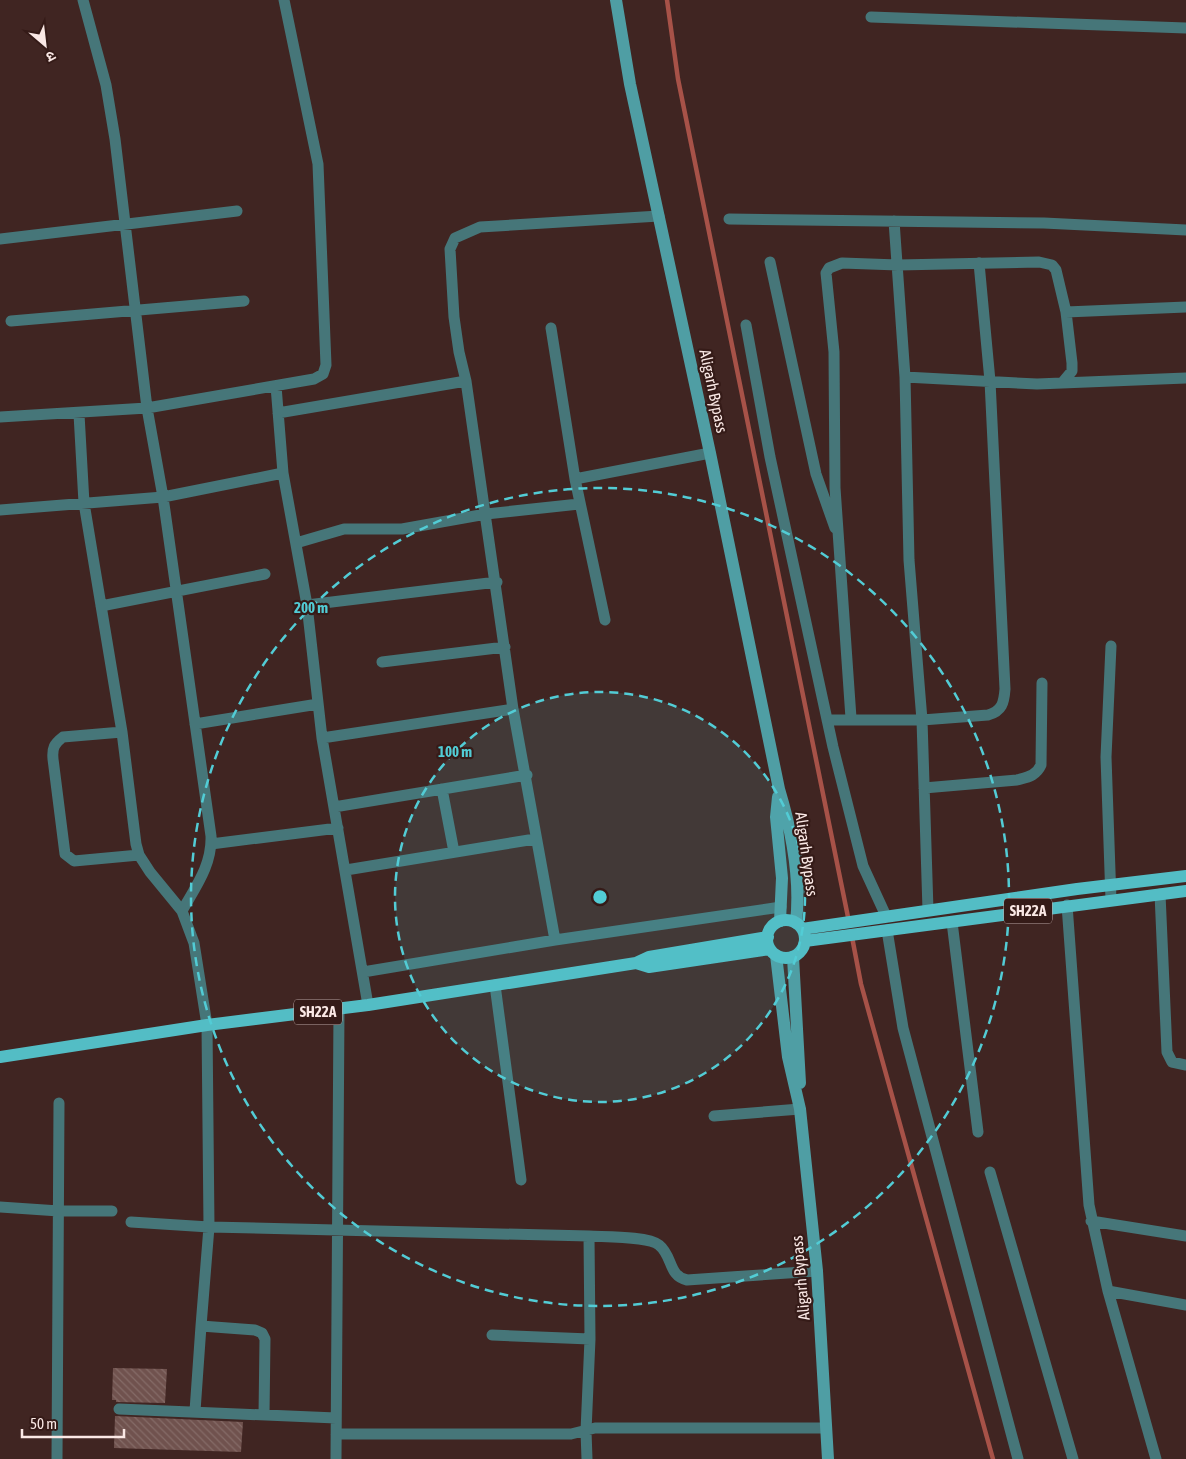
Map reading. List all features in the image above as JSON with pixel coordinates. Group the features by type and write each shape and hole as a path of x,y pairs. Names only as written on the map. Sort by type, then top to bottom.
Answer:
{"main road":[{"name":"Aligarh Bypass","path":"616,0 630,84 660,216 779,789 786,814 797,879 801,931"},
{"name":"Aligarh Bypass","path":"779,789 776,817 782,878 780,921"},
{"name":"SH22A","path":"801,931 871,918 1112,884 1186,876"},
{"name":"SH22A","path":"780,921 788,920 801,931 820,940 1067,905 1186,891"},
{"path":"772,947 773,926 780,921"},
{"path":"793,957 800,952 801,931"},
{"name":"Aligarh Bypass","path":"772,947 788,1057 794,1087 798,1095"},
{"name":"SH22A","path":"0,1057 207,1025 368,1005 636,963 648,957 772,947 784,958 793,957"},
{"name":"Aligarh Bypass","path":"793,957 800,1078 798,1095 817,1271 828,1459"}],"street":[{"path":"83,0 106,84 115,139 147,408 163,497 211,844 211,854 205,871 182,911"},
{"path":"0,417 79,414 147,408 314,379 323,374 326,366 318,164 284,0"},
{"path":"872,17 1186,28"},
{"path":"0,239 237,211"},
{"path":"555,940 536,839 527,775 513,709 497,582 466,381 459,352 454,317 450,249 455,238 480,227 660,216"},
{"path":"729,219 1044,223 1186,230"},
{"path":"894,221 905,377 909,560 922,720 928,910"},
{"path":"770,262 816,474 838,536"},
{"path":"851,718 835,488 834,352 826,273 829,268 842,263 898,265 1039,262 1052,265 1058,277 1066,312 1072,362 1072,371 1062,383"},
{"path":"827,720 851,718 922,720 988,715 996,712 1002,706 1004,698 990,381 980,263"},
{"path":"11,321 244,301"},
{"path":"1066,312 1186,308"},
{"path":"746,326 778,495 827,720 863,866 886,916"},
{"path":"551,328 574,479 605,620"},
{"path":"905,377 1062,383 1186,378"},
{"path":"278,413 466,381"},
{"path":"276,386 283,474 307,605 322,738 368,1005"},
{"path":"79,414 84,503 122,732 139,855 150,872 182,911 194,943 207,1025 209,1227 195,1411"},
{"path":"574,479 710,453"},
{"path":"0,510 163,497 283,474"},
{"path":"296,543 344,529 402,529 486,514 580,504"},
{"path":"101,606 177,593 265,574"},
{"path":"307,605 497,582"},
{"path":"1111,646 1106,758 1112,884 1111,900"},
{"path":"382,662 505,647"},
{"path":"924,788 1017,780 1038,772 1041,765 1042,683"},
{"path":"195,724 318,704"},
{"path":"322,738 513,709"},
{"path":"122,732 62,737 52,750 65,854 74,861 139,855"},
{"path":"334,806 527,775"},
{"path":"442,789 454,852"},
{"path":"211,844 338,828"},
{"path":"346,870 536,839"},
{"path":"1160,894 1167,1052 1172,1062 1186,1065"},
{"path":"1067,905 1091,1221 1108,1291 1156,1459"},
{"path":"363,972 555,940 781,907"},
{"path":"952,922 978,1132"},
{"path":"887,930 903,1028 1018,1459"},
{"path":"495,985 520,1180"},
{"path":"336,1459 339,1009"},
{"path":"57,1459 59,1103"},
{"path":"714,1116 800,1109"},
{"path":"990,1172 1073,1459"},
{"path":"0,1207 59,1211 112,1210"},
{"path":"1091,1221 1186,1236"},
{"path":"131,1222 209,1227 589,1236 646,1240 658,1244 664,1251 672,1271 680,1278 687,1280 817,1271"},
{"path":"587,1459 586,1431 590,1339 589,1236"},
{"path":"1108,1291 1186,1305"},
{"path":"201,1326 256,1330 262,1333 264,1339 264,1415"},
{"path":"492,1335 590,1339"},
{"path":"119,1409 336,1418"},
{"path":"336,1434 571,1434 595,1428 706,1426 826,1428"}],"building":[{"path":"113,1368 167,1369 165,1403 116,1402 116,1400 112,1400"},
{"path":"115,1416 243,1422 241,1452 114,1448"}],"waterway":[{"path":"667,0 678,79 849,922"},
{"path":"852,937 861,984 993,1459"}]}
